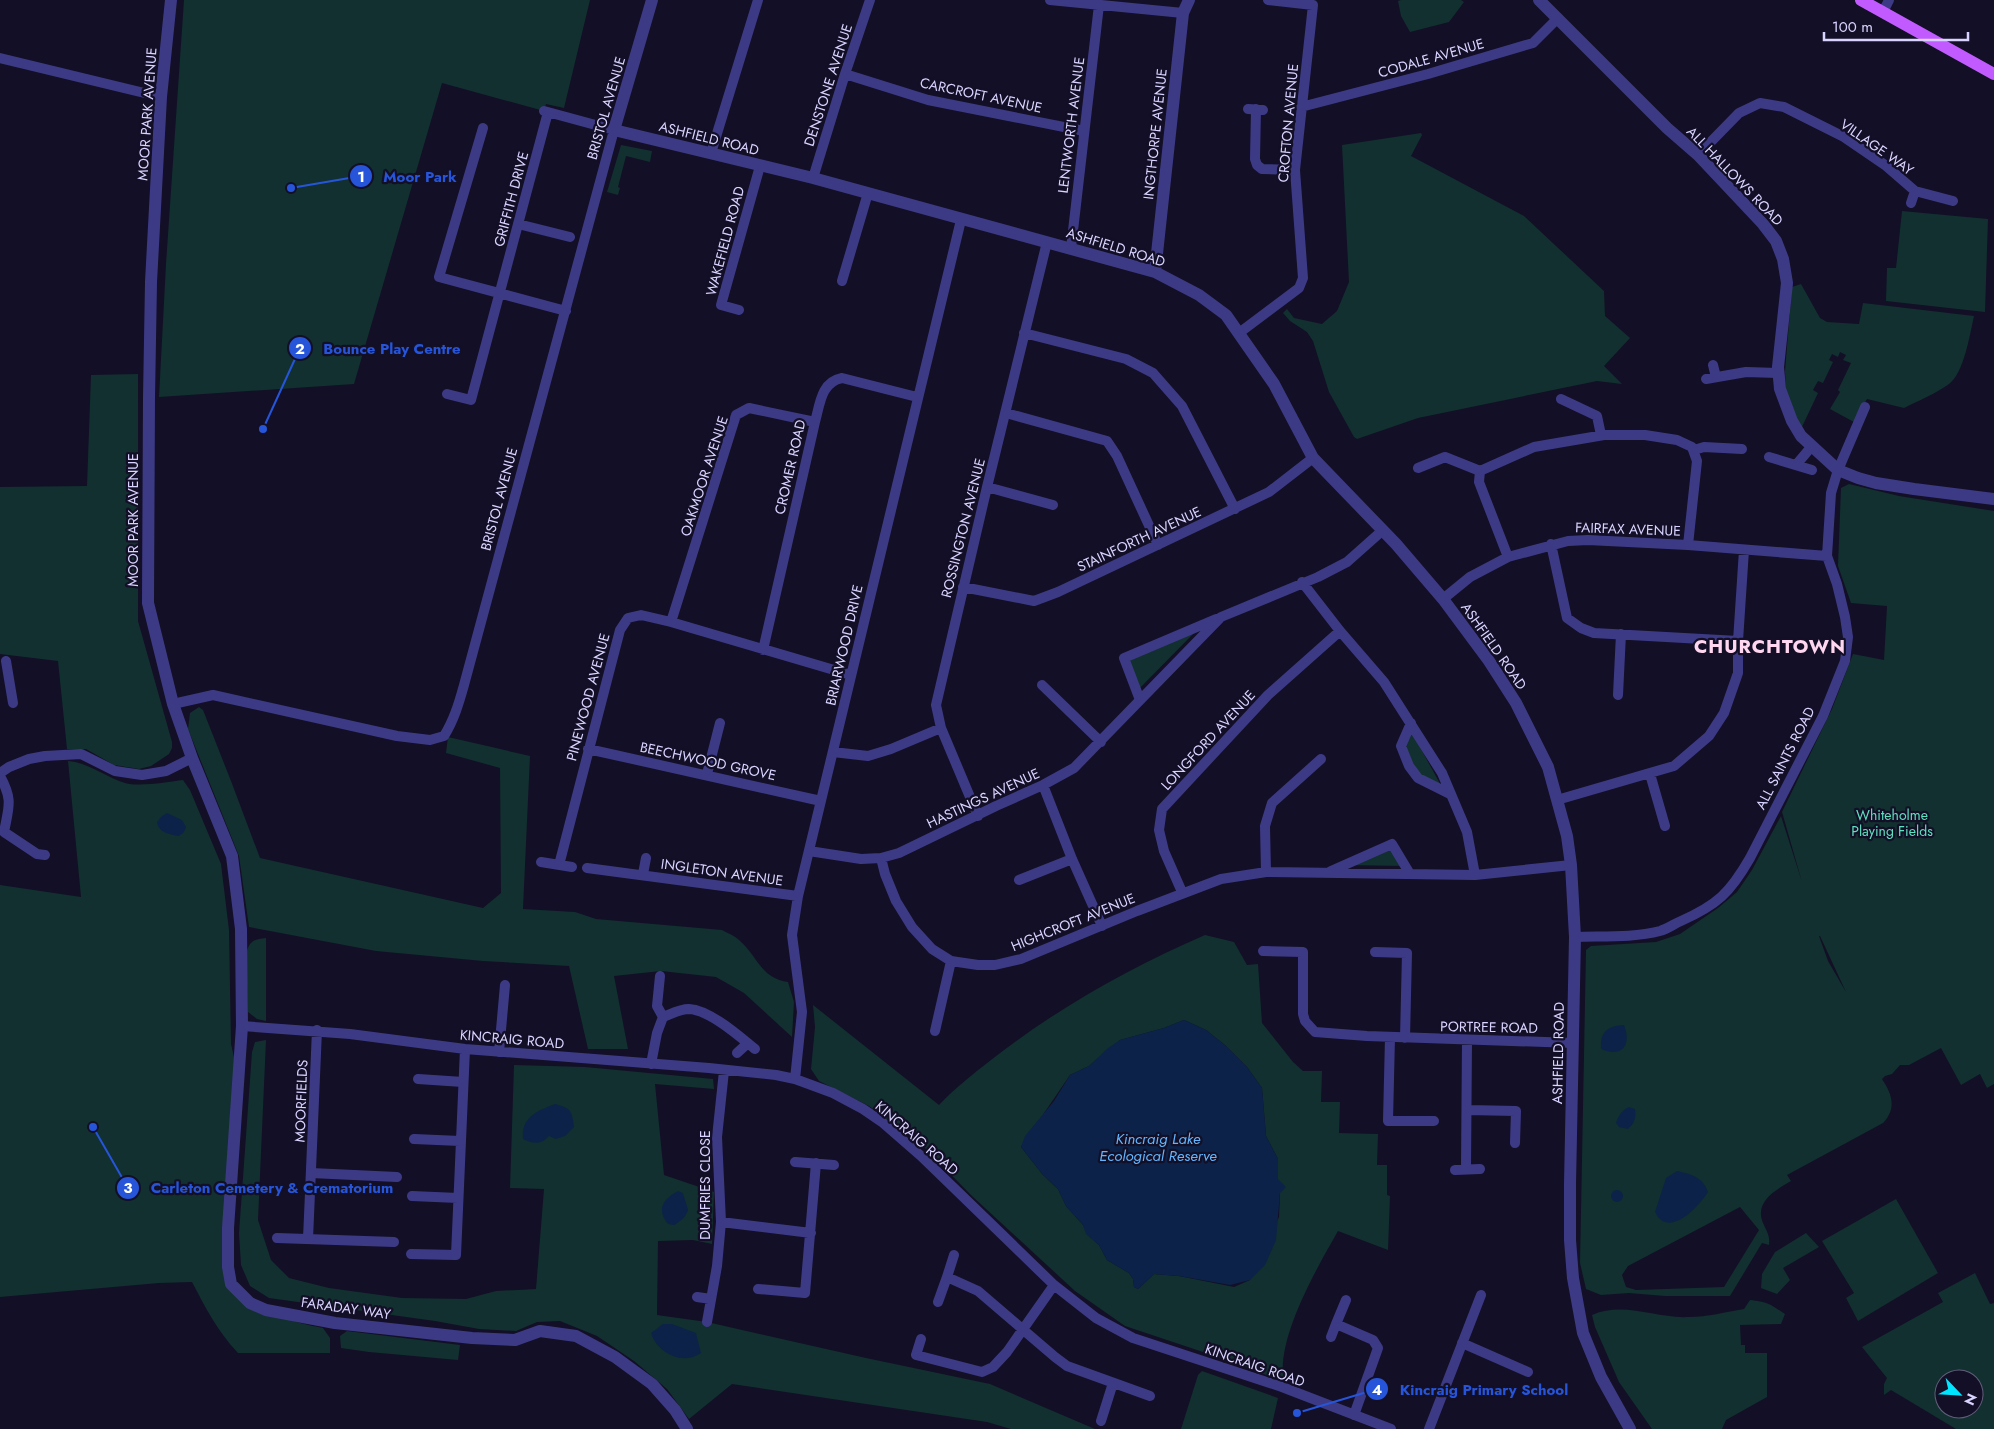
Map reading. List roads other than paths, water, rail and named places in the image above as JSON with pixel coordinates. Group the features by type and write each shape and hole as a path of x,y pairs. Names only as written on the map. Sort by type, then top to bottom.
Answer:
{"main road":[{"path":"1861,0 1994,74"}],"street":[{"name":"MOOR PARK AVENUE","path":"172,0 161,97 150,335 148,603 173,704 192,758 232,856 242,929 242,1026"},
{"name":"BRISTOL AVENUE","path":"173,704 213,694 398,736 430,740 444,736 455,715 614,130 652,0"},
{"path":"712,153 758,0"},
{"name":"DENSTONE AVENUE","path":"813,178 870,0"},
{"path":"1050,0 1183,13"},
{"name":"INGTHORPE AVENUE","path":"1155,272 1183,13 1190,0"},
{"name":"CROFTON AVENUE","path":"1239,333 1299,288 1302,282 1302,247 1295,170 1301,107 1316,2 1268,0"},
{"name":"ALL HALLOWS ROAD","path":"1539,0 1667,128 1698,155 1763,224 1776,241 1783,259 1787,283 1778,373 1782,398 1801,436 1838,470"},
{"path":"1883,12 1889,0"},
{"name":"LENTWORTH AVENUE","path":"1071,248 1099,6"},
{"name":"CODALE AVENUE","path":"1301,107 1428,74 1533,43 1558,18"},
{"path":"0,58 161,97"},
{"name":"CARCROFT AVENUE","path":"845,74 928,100 1084,131"},
{"name":"VILLAGE WAY","path":"1698,155 1739,113 1760,103 1784,107 1844,137 1885,165 1915,191 1953,201"},
{"path":"1256,109 1255,159 1257,165 1264,170 1295,170"},
{"name":"ASHFIELD ROAD","path":"546,111 614,130 813,178 1155,272 1199,295 1226,315 1274,384 1313,458 1383,530 1443,599 1489,661 1516,703 1548,767 1567,836 1571,865 1575,937 1570,1240 1574,1282 1584,1334 1601,1377 1630,1429"},
{"name":"GRIFFITH DRIVE","path":"447,394 471,400 546,111"},
{"path":"483,128 439,277 566,311"},
{"name":"WAKEFIELD ROAD","path":"739,310 721,305 760,166"},
{"name":"VILLAGE WAY","path":"1911,203 1915,191"},
{"path":"842,281 868,193"},
{"name":"BRIARWOOD DRIVE","path":"795,1079 802,1012 792,935 798,896 961,220"},
{"path":"518,224 570,237"},
{"name":"ROSSINGTON AVENUE","path":"978,816 940,728 936,705 1047,242"},
{"path":"1024,333 1126,359 1153,373 1182,406 1235,509"},
{"path":"1713,365 1711,378 1746,372 1778,373"},
{"name":"CROMER ROAD","path":"763,650 815,422 825,387 832,380 842,378 917,397"},
{"path":"1561,399 1598,416 1601,436"},
{"name":"ALL SAINTS ROAD","path":"1575,937 1620,936 1660,931 1706,910 1737,882 1823,716 1845,661 1848,637 1845,617 1828,556 1831,493 1838,470 1865,407"},
{"name":"OAKMOOR AVENUE","path":"671,622 736,415 749,408 815,422"},
{"path":"1006,413 1107,441 1117,456 1158,545"},
{"path":"1418,468 1445,457 1480,471 1534,447 1601,436 1645,435 1677,440 1692,447 1697,461 1688,545"},
{"path":"1694,450 1704,446 1739,446"},
{"path":"1796,465 1812,446"},
{"name":"STAINFORTH AVENUE","path":"963,587 1034,601 1058,592 1124,559 1158,545 1269,492 1313,458"},
{"path":"1769,458 1812,470"},
{"path":"1838,470 1876,483 1994,499"},
{"path":"1480,471 1479,482 1508,557"},
{"path":"987,487 1047,506"},
{"name":"HASTINGS AVENUE","path":"1140,700 1124,658 1347,562 1383,530"},
{"name":"FAIRFAX AVENUE","path":"1443,599 1470,577 1508,557 1551,544 1588,540 1688,545 1828,556"},
{"path":"1551,544 1567,618 1582,628 1594,633 1738,641"},
{"path":"1558,800 1674,766 1709,736 1724,713 1738,673 1738,641 1744,550"},
{"path":"1302,582 1340,631 1384,682 1442,773 1467,832 1476,875"},
{"name":"PINEWOOD AVENUE","path":"559,864 620,630 628,618 641,615 671,622 851,675"},
{"name":"HASTINGS AVENUE","path":"809,851 861,859 881,858 899,853 1043,785 1074,768 1221,617"},
{"name":"LONGFORD AVENUE","path":"1182,892 1164,851 1159,830 1162,809 1268,695 1340,631"},
{"path":"1618,695 1622,634"},
{"path":"6,661 4,677 13,703"},
{"path":"1042,685 1101,742"},
{"path":"707,774 720,723"},
{"path":"1410,723 1402,746 1409,766 1418,778 1450,794"},
{"path":"833,752 868,756 891,749 940,728"},
{"name":"BEECHWOOD GROVE","path":"588,749 707,774 821,801"},
{"path":"44,855 37,854 2,833 10,800 9,793 0,775 9,767 29,759 45,756 81,754 115,771 142,775 166,771 192,758"},
{"path":"1266,872 1265,826 1272,803 1321,759"},
{"path":"1650,774 1665,826"},
{"path":"1043,785 1102,926"},
{"name":"HIGHCROFT AVENUE","path":"1329,872 1392,844 1410,874"},
{"name":"INGLETON AVENUE","path":"643,874 646,858"},
{"name":"HIGHCROFT AVENUE","path":"881,858 885,874 896,900 912,927 932,949 951,961 978,966 1021,960 1182,892 1221,879 1266,872 1476,875 1571,865"},
{"path":"1019,880 1072,858"},
{"path":"541,862 572,866"},
{"name":"INGLETON AVENUE","path":"587,868 798,896"},
{"name":"PORTREE ROAD","path":"1263,951 1303,952 1303,1014 1308,1025 1315,1032 1330,1035 1573,1043"},
{"path":"1376,952 1407,954 1405,1038"},
{"path":"935,1031 951,961"},
{"path":"660,976 657,1006 663,1018"},
{"path":"499,1052 505,985"},
{"path":"651,1064 657,1034 663,1018 679,1011 691,1009 724,1024 752,1046 737,1053"},
{"name":"KINCRAIG ROAD","path":"242,1026 318,1030 465,1049 724,1070 776,1075 795,1079 833,1093 882,1122 927,1162 1054,1285 1096,1318 1133,1338 1282,1388 1391,1429"},
{"name":"FARADAY WAY","path":"242,1026 228,1228 228,1267 232,1284 250,1304 266,1310 302,1318 464,1338 515,1340 540,1331 576,1336 616,1357 652,1384 675,1410 687,1429"},
{"name":"MOORFIELDS","path":"308,1239 318,1030"},
{"path":"1390,1037 1388,1121 1434,1121"},
{"path":"1466,1169 1467,1040"},
{"path":"411,1254 456,1255 465,1049"},
{"name":"DUMFRIES CLOSE","path":"707,1322 721,1222 718,1137 724,1070"},
{"path":"418,1079 463,1082"},
{"path":"1467,1110 1516,1111 1515,1143"},
{"path":"414,1139 460,1141"},
{"path":"795,1162 834,1165"},
{"path":"758,1289 805,1293 816,1163"},
{"path":"1455,1170 1480,1169"},
{"path":"311,1173 397,1177"},
{"path":"412,1196 458,1198"},
{"path":"721,1222 811,1233"},
{"path":"277,1238 394,1242"},
{"path":"938,1302 954,1255"},
{"path":"946,1277 978,1291 1067,1366 1150,1396"},
{"path":"921,1339 916,1354 982,1372 993,1367 1054,1285"},
{"path":"1429,1429 1481,1295"},
{"path":"697,1296 711,1299"},
{"path":"1331,1337 1346,1300"},
{"path":"1336,1324 1372,1340 1378,1348 1354,1415"},
{"path":"1462,1343 1528,1372"},
{"path":"1101,1421 1114,1383"}],"water":[{"path":"167,813 182,820 186,827 179,836 165,832 158,826 157,822"},
{"name":"Kincraig Lake Ecological Reserve","path":"1184,1020 1206,1030 1226,1046 1247,1067 1262,1088 1266,1136 1278,1159 1278,1179 1286,1187 1280,1193 1276,1240 1265,1265 1250,1280 1230,1285 1179,1276 1154,1274 1138,1289 1134,1287 1133,1279 1129,1273 1107,1260 1099,1245 1086,1234 1083,1225 1066,1206 1058,1189 1043,1175 1021,1147 1025,1136 1054,1101 1070,1075 1089,1066 1108,1048 1120,1040 1164,1028"},
{"path":"1624,1025 1627,1038 1623,1048 1615,1052 1601,1049 1603,1034 1613,1027"},
{"path":"555,1104 570,1111 574,1127 565,1136 556,1139 549,1136 537,1143 523,1139 523,1131 528,1120 536,1112"},
{"path":"1629,1107 1635,1109 1634,1122 1628,1129 1619,1127 1616,1123 1618,1118"},
{"path":"1677,1171 1692,1175 1700,1180 1708,1192 1697,1206 1683,1218 1667,1223 1661,1220 1655,1212 1666,1178"},
{"path":"1619,1190 1622,1191 1622,1201 1615,1202 1612,1201 1611,1194 1612,1191"},
{"path":"678,1191 683,1193 688,1210 679,1222 674,1225 668,1224 662,1214 663,1205 668,1197"},
{"path":"663,1324 672,1324 696,1333 701,1353 694,1357 679,1358 665,1352 654,1340 651,1333"}],"place":[{"name":"Moor Park","path":"291,188"},
{"name":"Bounce Play Centre","path":"263,429"},
{"name":"Carleton Cemetery & Crematorium","path":"93,1127"},
{"name":"Kincraig Primary School","path":"1297,1413"}],"district":[{"name":"CHURCHTOWN","path":"1770,646"}],"park label":[{"name":"Whiteholme Playing Fields","path":"1892,824"}]}
